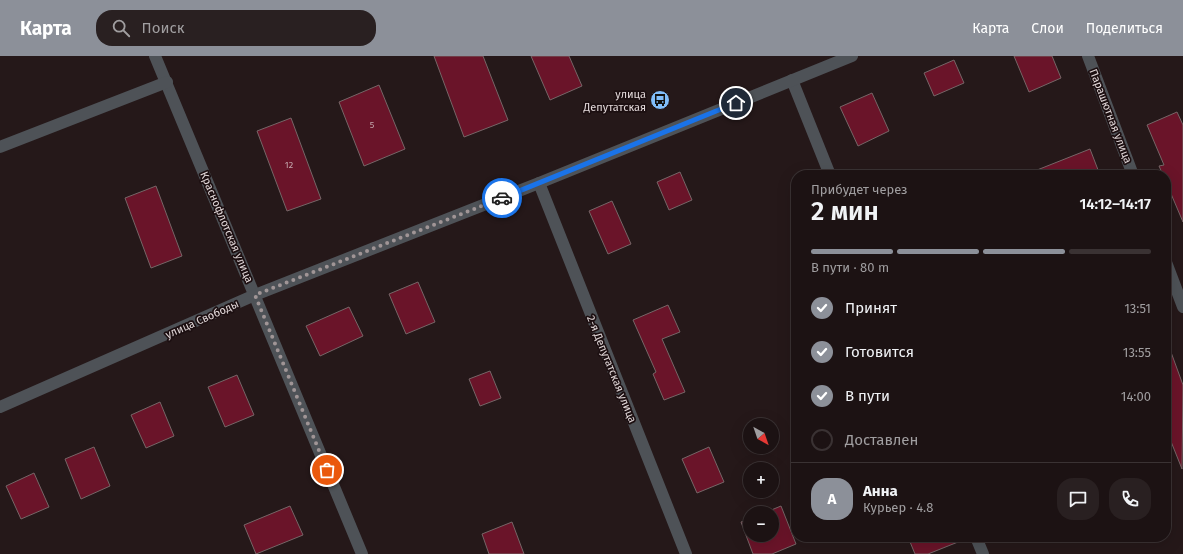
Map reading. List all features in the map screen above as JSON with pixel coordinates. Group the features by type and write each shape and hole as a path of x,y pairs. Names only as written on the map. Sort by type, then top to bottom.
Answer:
{"street":[{"name":"Краснофлотская улица","path":"155,56 362,554"},
{"name":"улица Свободы","path":"0,407 255,295 538,184 852,56"},
{"name":"Парашютная улица","path":"1088,56 1131,170"},
{"path":"792,80 828,170"},
{"path":"0,147 167,82"},
{"name":"2-я Депутатская улица","path":"538,184 686,554"},
{"path":"1171,275 1183,307"},
{"path":"978,542 983,554"}],"building":[{"path":"434,56 483,56 508,120 464,137"},
{"path":"531,56 569,56 582,86 550,100"},
{"path":"1014,56 1052,56 1061,78 1029,92"},
{"path":"954,60 964,83 934,96 924,73"},
{"path":"379,85 405,149 364,166 339,102"},
{"path":"872,93 889,131 858,146 840,107"},
{"path":"1177,112 1183,125 1183,222 1171,194 1171,170 1161,170 1159,166 1164,165 1147,125"},
{"path":"291,118 321,199 287,211 257,131"},
{"path":"1090,149 1098,170 1037,170"},
{"path":"680,172 692,200 669,210 657,182"},
{"path":"156,186 182,256 151,268 125,198"},
{"path":"612,201 631,244 608,254 589,211"},
{"path":"418,282 435,322 406,334 389,294"},
{"path":"668,305 680,332 662,339 685,392 664,400 653,374 656,372 633,320"},
{"path":"349,307 363,336 320,356 306,326"},
{"path":"1171,352 1183,385 1182,469 1171,442"},
{"path":"490,371 501,398 480,406 469,379"},
{"path":"237,375 254,415 225,427 208,387"},
{"path":"160,402 174,436 146,448 131,415"},
{"path":"94,447 110,486 81,499 65,459"},
{"path":"709,447 724,482 697,493 682,459"},
{"path":"34,473 49,507 21,519 6,486"},
{"path":"290,506 303,535 256,554 244,525"},
{"path":"781,506 791,531 791,542 795,542 796,544 772,554 753,554 748,542 779,542 779,507"},
{"path":"512,522 524,554 489,554 482,534"},
{"path":"910,542 958,542 928,554 915,554"}],"way so far":[{"path":"327,470 255,295 502,198"}],"place":[{"name":"улица Депутатская","path":"660,100"}],"route":[{"path":"502,198 736,103"}]}
